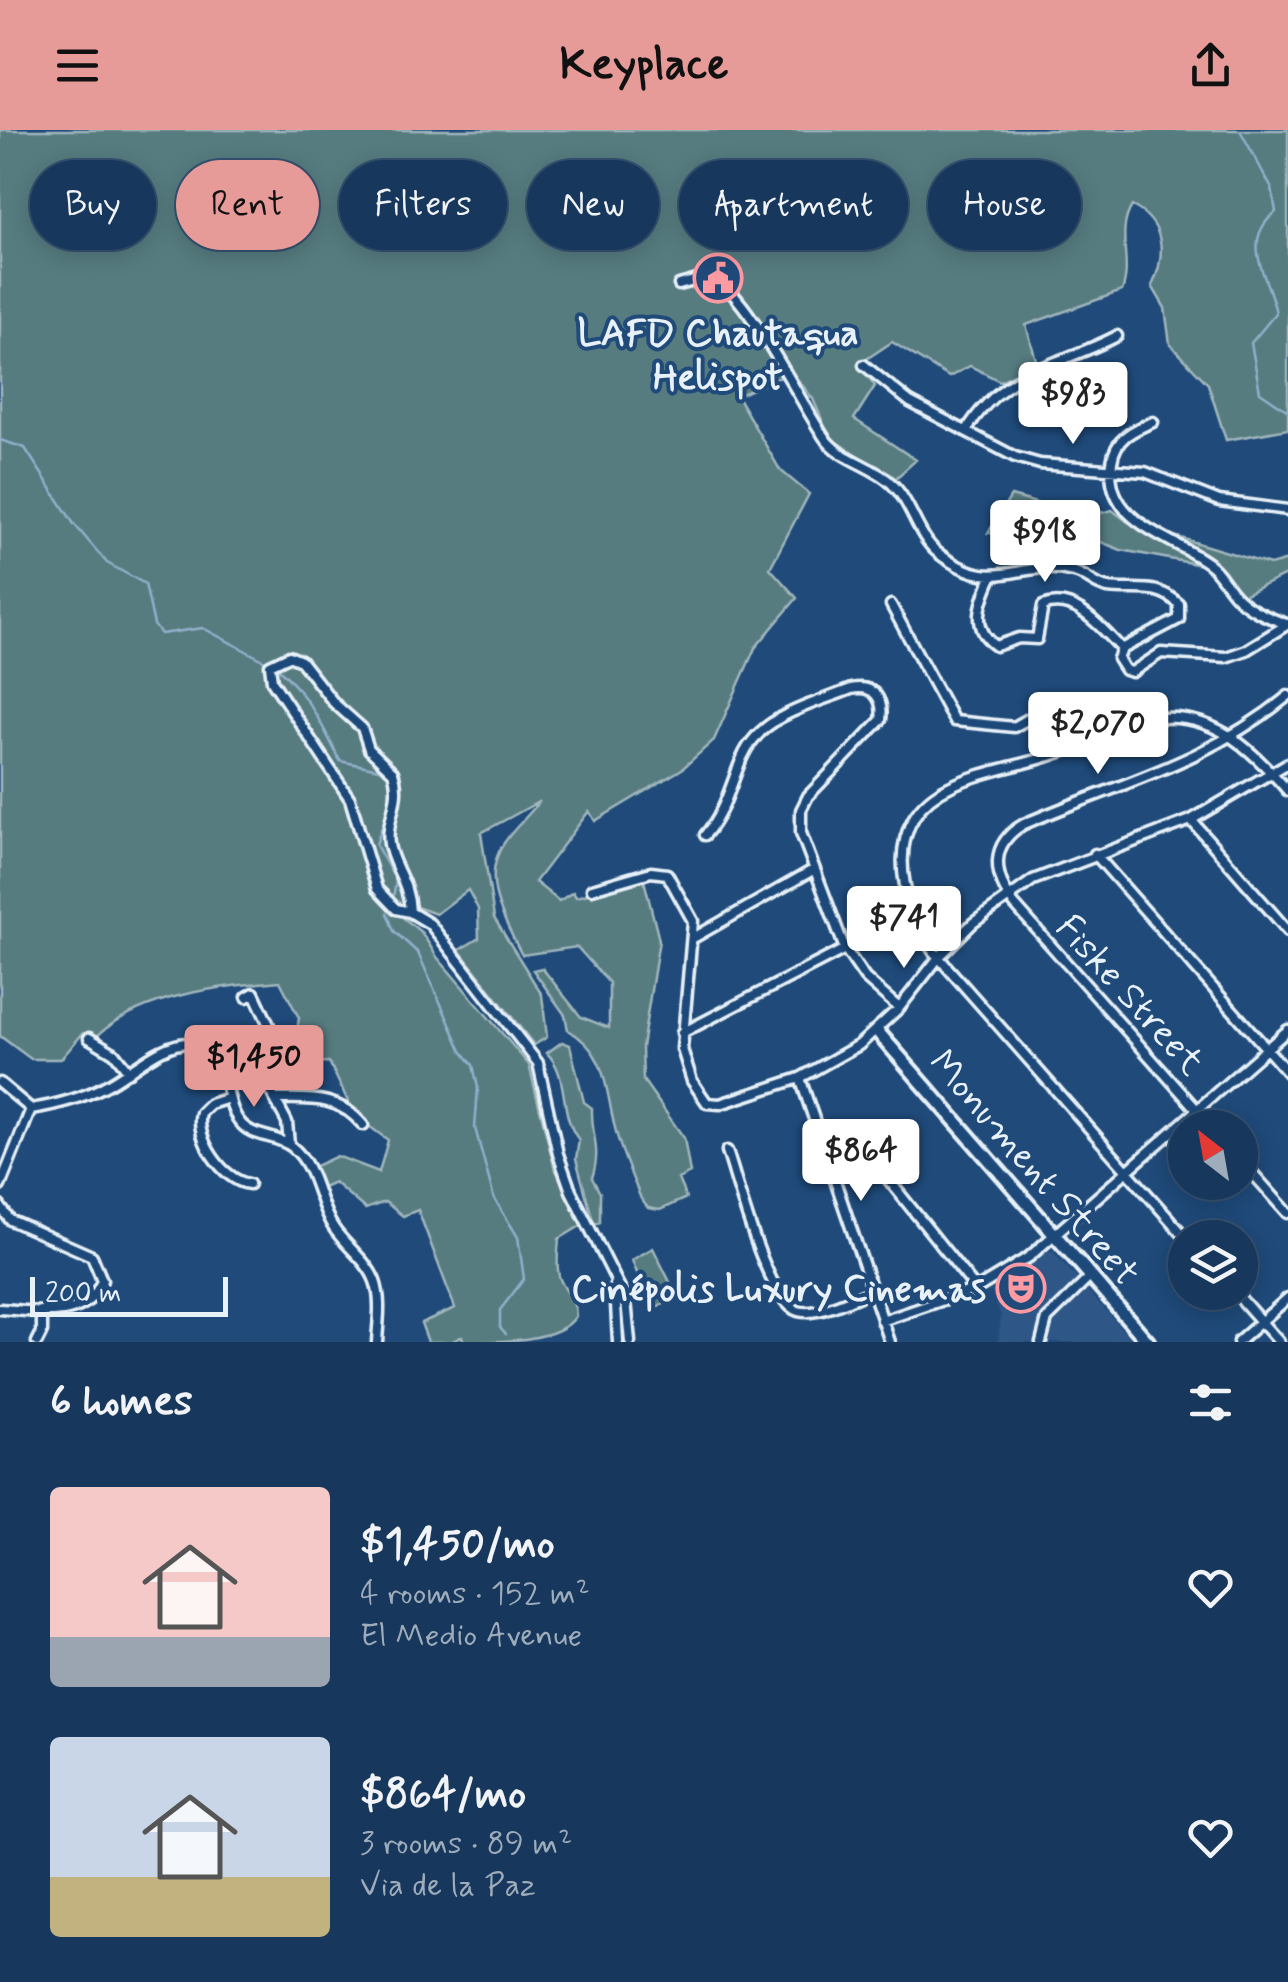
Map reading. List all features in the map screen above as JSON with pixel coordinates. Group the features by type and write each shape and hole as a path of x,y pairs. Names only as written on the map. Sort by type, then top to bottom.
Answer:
{"street":[{"path":"680,284 712,276 728,288 830,444 891,482 935,550 970,573 991,578 1021,571 1073,572 1104,588 1159,590 1179,604 1182,612 1172,624 1122,649"},
{"path":"966,430 992,394 1039,368 1118,336"},
{"path":"864,365 910,402 995,448 1040,464 1111,466 1146,472 1238,506 1288,510"},
{"path":"1153,422 1123,437 1111,466 1112,491 1123,510 1207,562 1250,608 1287,624"},
{"path":"991,578 979,616 986,636 996,646 1020,638 1037,639 1043,606 1062,602 1089,616 1122,649"},
{"path":"891,605 954,721 1014,727 1044,710 1072,706 1101,724 1108,736"},
{"path":"1122,649 1120,665 1132,672 1161,653 1226,657 1246,650 1287,624"},
{"path":"410,912 405,876 388,845 396,812 393,772 369,749 362,728 334,703 301,662 289,656 280,658 268,670 272,681 350,798 377,889 396,909 430,924 535,1056 570,1192 626,1300 630,1342"},
{"path":"705,835 724,809 747,748 767,724 863,686 881,700 881,720 818,784 801,810 801,834 844,948 865,978 899,1008"},
{"path":"1008,896 996,866 1002,844 1012,831 1178,766 1232,736 1288,696"},
{"path":"1170,1220 939,957 911,912 902,881 904,838 913,818 950,786 1145,722 1180,717 1201,721 1232,736 1288,791"},
{"path":"592,890 651,872 667,874 693,921 695,937 682,1033 685,1066 712,1104 800,1078 839,1059 876,1031 939,957 1008,896 1057,868 1190,820 1288,763"},
{"path":"1190,820 1288,931"},
{"path":"1096,854 1288,1073"},
{"path":"695,937 814,870"},
{"name":"Fiske Street","path":"1008,896 1198,1110"},
{"path":"682,1033 844,948"},
{"path":"247,997 254,994 268,1016 275,1055 274,1099 287,1122 289,1144"},
{"path":"1198,1110 1288,1030"},
{"name":"Monument Street","path":"876,1031 1148,1342"},
{"path":"88,1038 114,1053 129,1072"},
{"path":"31,1109 75,1100 171,1047 192,1043 220,1061 229,1098 246,1128 289,1144 308,1165 334,1230 375,1282 377,1342"},
{"path":"800,1078 890,1342"},
{"path":"0,1083 31,1109"},
{"path":"229,1098 210,1104 201,1113 200,1135 233,1178 249,1184"},
{"path":"274,1099 326,1099 353,1114 362,1125"},
{"path":"0,1186 31,1109"},
{"path":"882,1321 976,1289 1016,1266 1168,1136"},
{"path":"727,1151 772,1281 786,1306 802,1312 815,1311 873,1291"},
{"path":"832,1178 863,1167 880,1168 976,1289"},
{"path":"1258,1179 1288,1213"},
{"path":"0,1206 10,1220 82,1248 100,1266 102,1280 92,1300 71,1311 0,1309"},
{"path":"1041,1342 1047,1319 1090,1277"},
{"path":"615,1280 618,1342"},
{"path":"1238,1342 1288,1298"},
{"path":"1251,1310 1279,1342"},
{"path":"37,1342 42,1332 42,1311"}],"shaded area":[{"path":"1049,1251 1134,1342 998,1342 1001,1316 991,1291"}],"green space":[{"path":"0,130 1288,130 1288,429 1226,440 1208,384 1170,344 1165,308 1152,286 1160,263 1160,241 1151,221 1132,206 1125,227 1122,291 1026,325 1037,363 1000,381 970,366 949,377 892,342 859,364 875,386 854,419 916,460 895,479 830,438 813,399 792,372 737,396 780,470 809,494 770,568 797,598 755,648 714,740 682,769 595,821 589,811 535,882 559,901 573,892 576,897 644,880 659,940 642,1047 643,1080 684,1138 690,1173 678,1179 686,1198 660,1210 648,1208 641,1199 618,1141 598,1062 581,1039 568,1030 565,1015 533,970 542,968 581,1017 609,1028 609,983 577,947 522,955 502,915 494,886 497,857 508,837 540,801 481,833 494,918 542,995 547,1037 534,1045 459,950 479,938 478,909 468,890 436,914 408,904 399,914 422,933 437,957 529,1065 554,1166 582,1225 559,1239 559,1276 576,1316 568,1325 542,1336 510,1341 464,1342 462,1336 451,1342 428,1342 421,1323 455,1308 418,1210 403,1216 385,1202 365,1209 334,1182 316,1190 309,1169 337,1156 379,1172 388,1140 355,1116 329,1062 276,1064 274,1046 295,1043 299,1018 280,981 206,990 156,1002 112,1024 94,1039 83,1033 61,1059 31,1059 0,1036"},
{"path":"1011,496 1075,512 1112,510 1128,522 1270,565 1288,560 1288,574 1241,596 1223,569 1121,550 1096,540 988,533"},
{"path":"562,1042 570,1045 584,1102 592,1108 596,1150 592,1178 600,1193 600,1222 594,1224 576,1159 579,1140 568,1119 559,1073 547,1053"},
{"path":"653,1248 677,1296 656,1308 650,1306 632,1260"}],"waterway":[{"path":"1240,130 1272,189 1276,212 1265,223 1257,248 1276,313 1251,343 1260,392 1288,411"},
{"path":"0,440 25,448 74,524 107,563 145,584 154,625 161,634 203,628 265,661"},
{"path":"279,669 307,700 340,761 384,770 391,778 390,802 376,845 396,881 393,898"},
{"path":"387,913 394,931 418,953 462,1051 473,1065 478,1088 475,1128 494,1198 518,1237 524,1279 500,1310 500,1327 506,1334"}],"place":[{"name":"LAFD Chautaqua Helispot","path":"718,278"},
{"name":"Cinépolis Luxury Cinemas","path":"1021,1288"}]}
